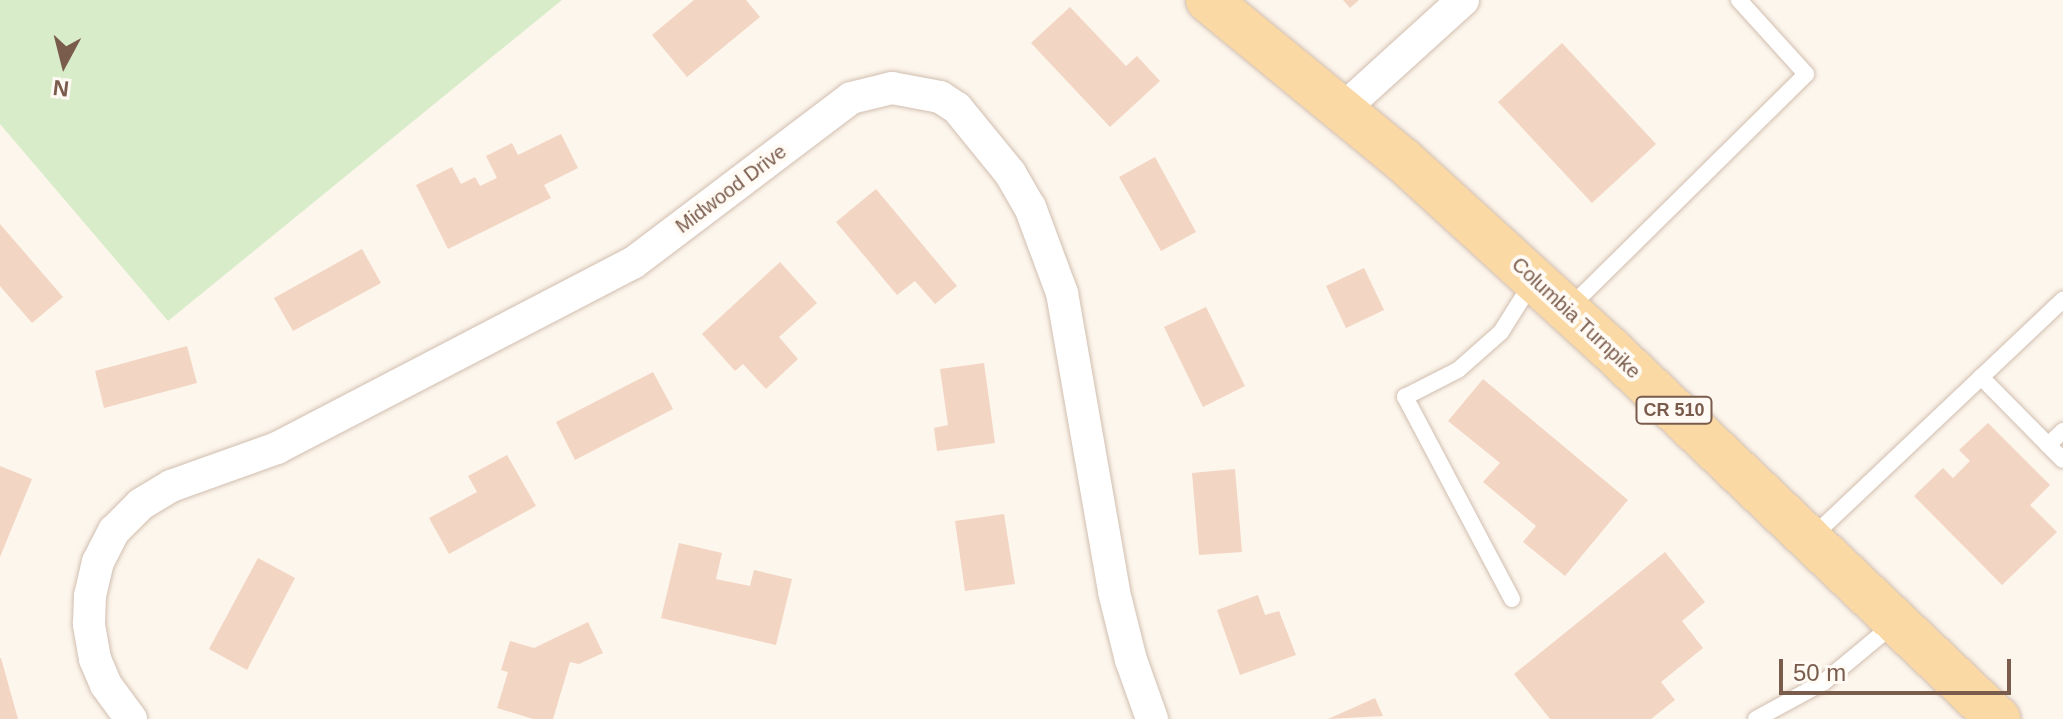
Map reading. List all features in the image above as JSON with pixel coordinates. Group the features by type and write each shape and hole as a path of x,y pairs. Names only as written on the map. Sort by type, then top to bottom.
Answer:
{"main road":[{"name":"Columbia Turnpike","path":"1208,0 1343,109 1534,279 1998,719"}],"street":[{"path":"1343,109 1463,0"},
{"name":"Midwood Drive","path":"131,719 106,685 95,659 89,624 90,596 98,562 114,531 141,504 171,486 277,448 633,263 851,98 892,88 940,97 957,108 1010,173 1030,207 1062,293 1114,592 1131,660 1152,719"}],"lane":[{"path":"1567,310 1806,74 1739,0"},
{"path":"1512,599 1405,397 1458,370 1501,332 1534,279"},
{"path":"1810,539 2063,300"},
{"path":"1981,377 2063,460"},
{"path":"2048,445 2063,431"},
{"path":"1756,719 1824,682 1896,622"}],"green space":[{"path":"0,0 562,0 168,321 0,124"}],"building":[{"path":"694,0 746,0 760,17 687,77 652,35"},
{"path":"1343,0 1359,0 1350,8"},
{"path":"1070,7 1126,66 1137,56 1160,81 1110,127 1031,43"},
{"path":"1562,43 1656,144 1592,203 1498,102"},
{"path":"561,134 578,168 544,185 551,198 448,249 416,185 452,167 461,184 475,177 480,186 497,178 486,156 512,143 518,155"},
{"path":"1155,157 1196,232 1161,251 1119,177"},
{"path":"876,189 957,286 935,304 915,281 897,295 836,222"},
{"path":"0,224 63,297 32,323 0,286"},
{"path":"362,249 381,283 293,331 274,298"},
{"path":"780,262 817,303 779,337 798,359 766,389 743,364 735,371 702,334"},
{"path":"1364,268 1384,310 1346,328 1326,286"},
{"path":"1206,307 1245,386 1203,407 1164,327"},
{"path":"187,346 197,383 104,408 95,371"},
{"path":"984,363 995,443 937,451 934,428 948,425 940,369"},
{"path":"653,372 673,409 575,460 556,422"},
{"path":"1483,379 1628,500 1565,576 1523,542 1536,526 1483,482 1500,463 1448,421"},
{"path":"1988,423 2050,485 2030,505 2057,532 2002,585 1914,496 1943,468 1953,478 1970,461 1959,450"},
{"path":"507,455 536,506 449,554 429,518 477,492 468,476"},
{"path":"0,466 32,479 0,557"},
{"path":"1235,469 1242,552 1199,555 1192,473"},
{"path":"1004,514 1015,584 965,591 955,521"},
{"path":"679,543 722,553 716,579 750,586 754,570 792,579 776,645 661,618"},
{"path":"1665,552 1705,602 1682,621 1703,648 1661,682 1675,700 1651,719 1550,719 1514,674"},
{"path":"258,558 295,578 247,670 209,649"},
{"path":"1258,595 1265,615 1279,611 1296,655 1240,675 1217,610"},
{"path":"588,622 603,653 579,664 570,662 553,719 533,719 497,708 508,672 501,670 510,641 534,648"},
{"path":"1,658 18,719 0,719"},
{"path":"1375,698 1383,716 1328,719"}]}
